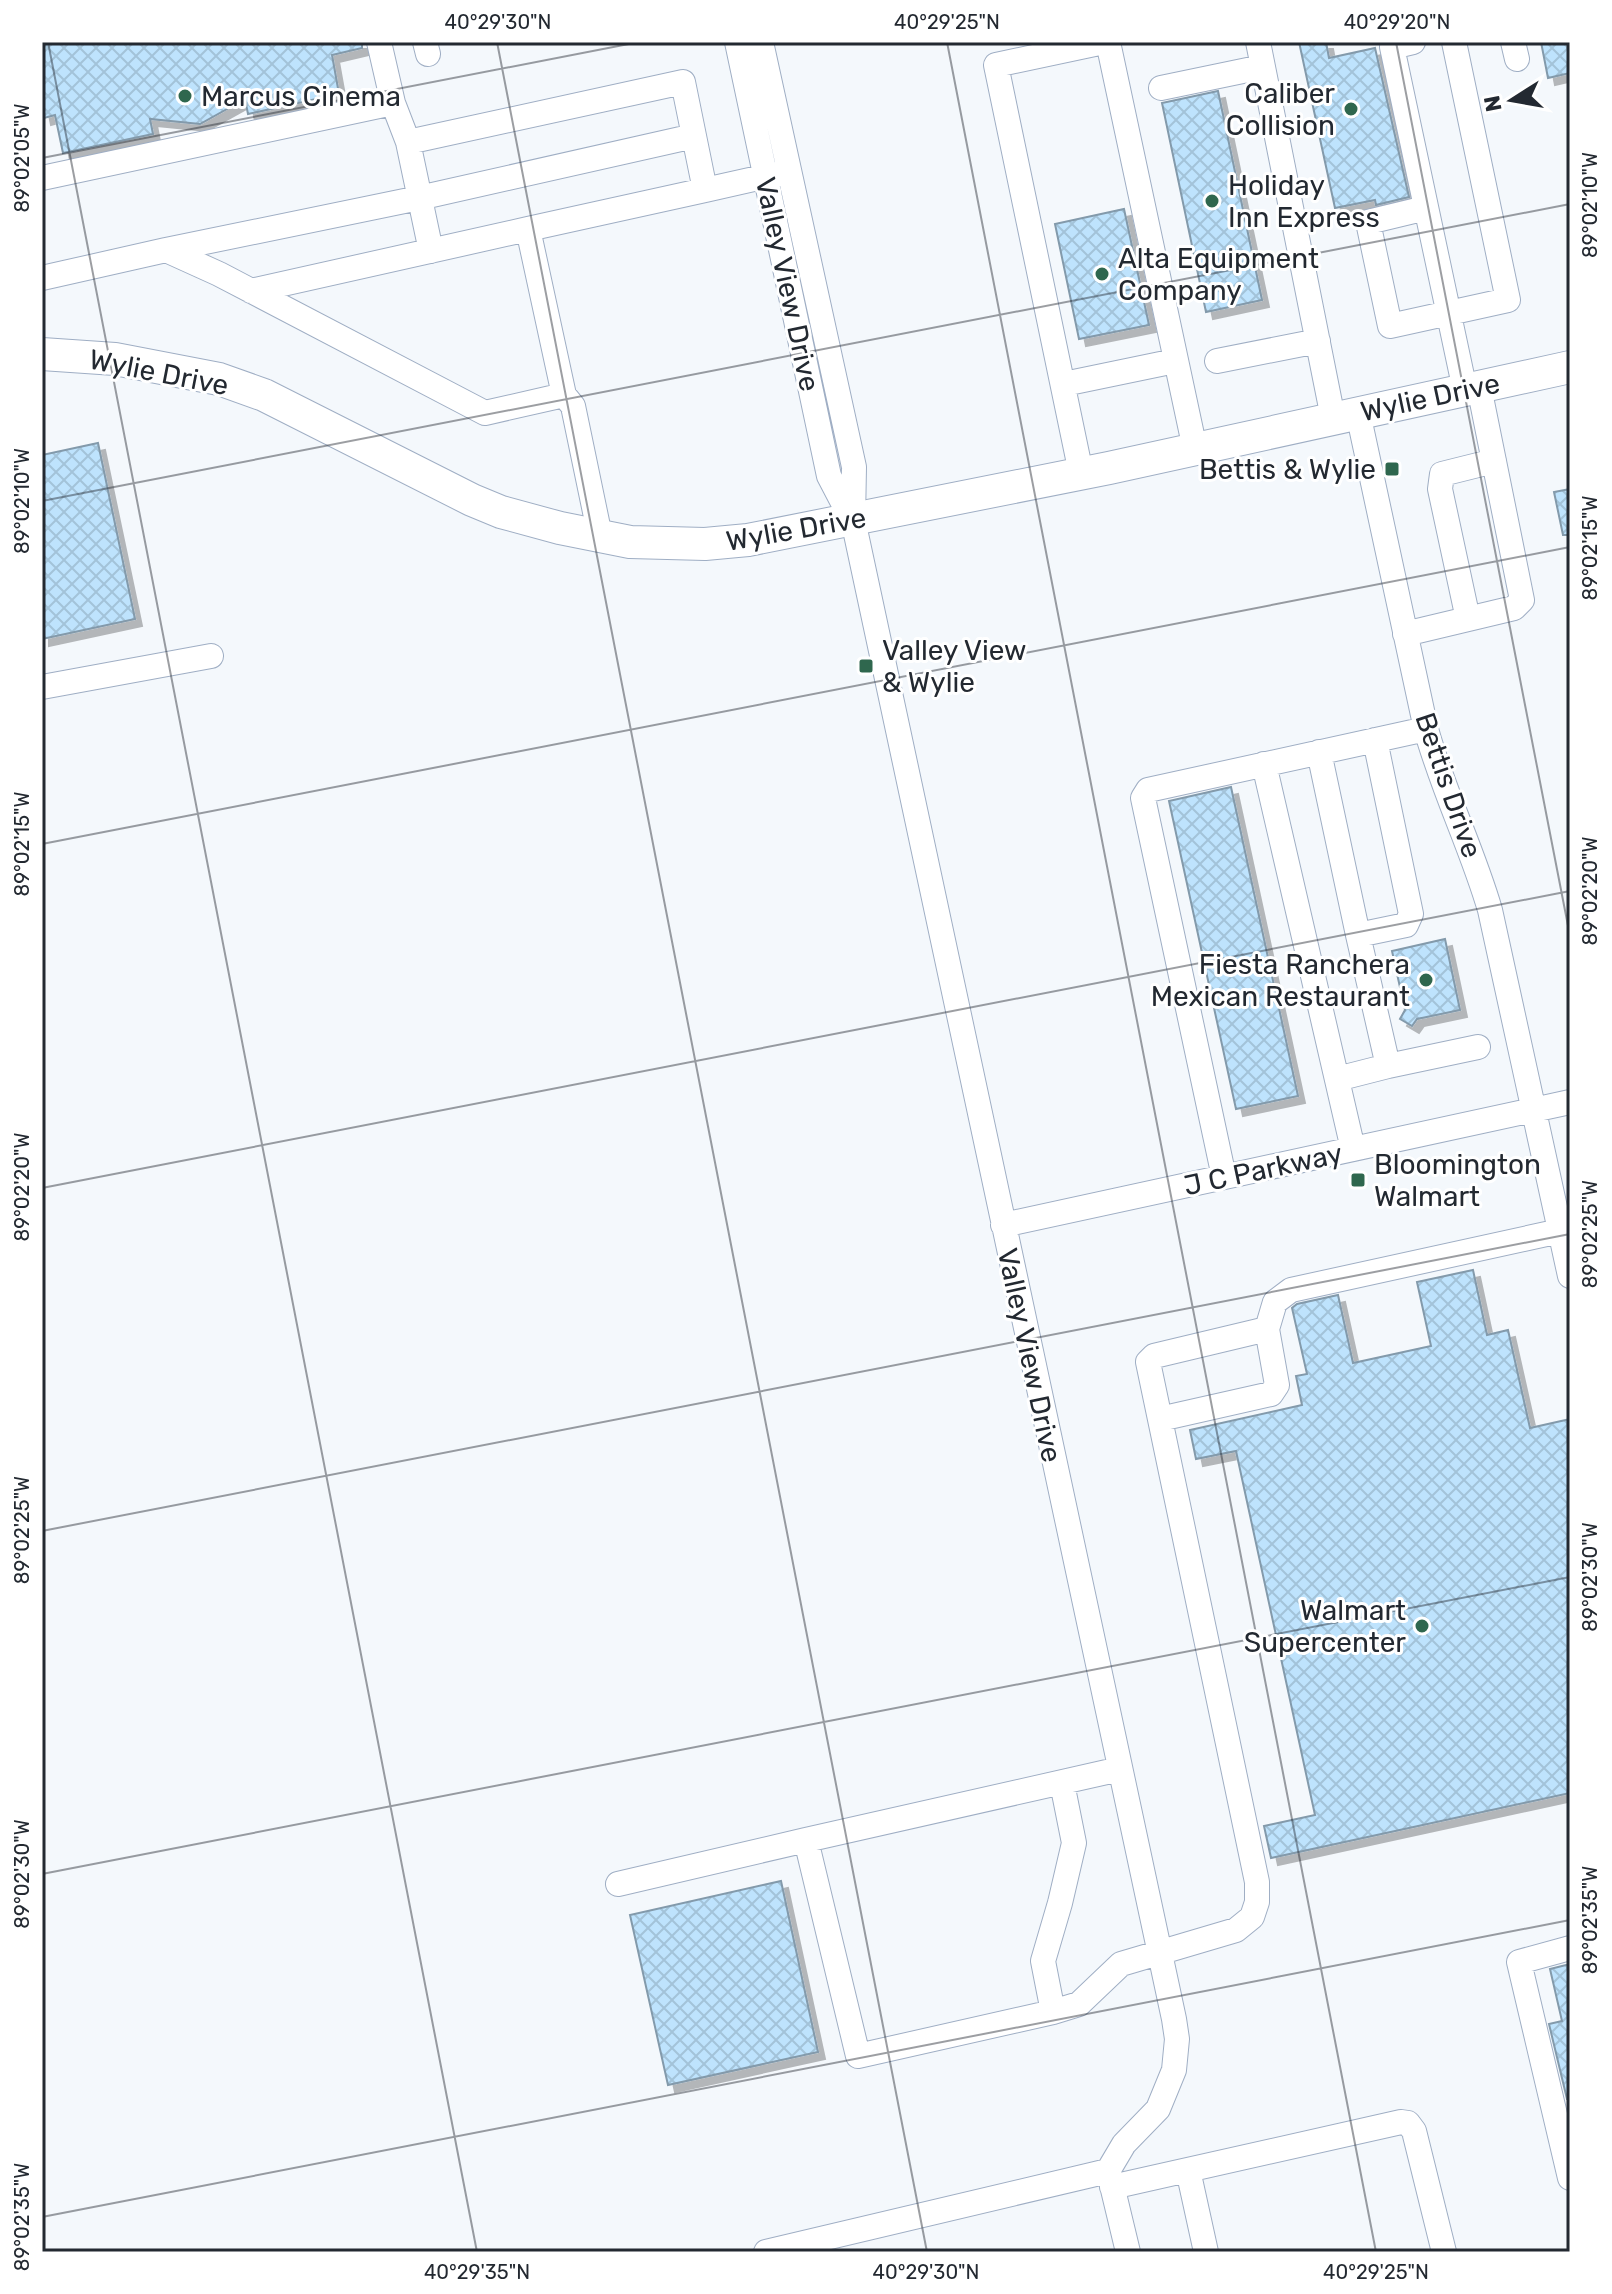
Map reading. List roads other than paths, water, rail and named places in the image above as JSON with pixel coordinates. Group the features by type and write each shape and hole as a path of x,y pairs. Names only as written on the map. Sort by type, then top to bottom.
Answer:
{"main road":[{"name":"Wylie Drive","path":"42,354 115,359 219,379 264,395 472,500 516,516 630,542 705,544 748,540 853,520 1570,367"}],"street":[{"path":"379,42 393,103 408,142 431,251"},
{"name":"Valley View Drive","path":"737,42 829,476 853,520"},
{"name":"Valley View Drive","path":"761,42 854,467 853,520 1161,1951 1177,2039 1174,2070 1158,2109 1124,2144 1110,2179"},
{"path":"1081,473 996,65 1106,42 1195,449"},
{"name":"Bettis Drive","path":"1258,42 1318,341 1345,416 1405,634 1436,766 1475,861 1490,910 1570,1276"},
{"path":"1405,634 1514,608 1522,600 1494,461 1449,313 1392,47 1413,42"},
{"path":"1426,208 1368,222 1390,326 1508,300 1454,42"},
{"path":"1161,88 1262,67"},
{"path":"408,142 683,82 705,190"},
{"path":"42,178 393,103"},
{"path":"42,278 694,136"},
{"path":"251,291 789,171"},
{"path":"528,229 564,395 573,406 600,536"},
{"path":"166,250 485,413 564,395"},
{"path":"1217,361 1318,341"},
{"path":"1064,384 1175,361"},
{"path":"1468,619 1440,489 1442,474 1494,461"},
{"path":"42,687 211,656"},
{"path":"1224,1177 1143,798 1148,790 1426,729"},
{"path":"1358,935 1406,925 1411,914 1375,740"},
{"path":"1319,752 1388,1066"},
{"path":"1264,764 1353,1149"},
{"path":"1337,1079 1478,1047"},
{"name":"J C Parkway","path":"1003,1225 1570,1102"},
{"path":"1160,1419 1271,1394 1277,1385 1267,1329 1275,1302 1291,1290 1560,1231"},
{"path":"806,1840 858,2056 1079,2004 1121,1964 1236,1930 1252,1917 1257,1892 1233,1762 1148,1362 1154,1356 1267,1329"},
{"path":"618,1884 1120,1769"},
{"path":"1053,2012 1043,1961 1074,1843 1062,1783"},
{"path":"1570,1948 1519,1962 1570,2178"},
{"path":"766,2252 1110,2179 1188,2170 1401,2122 1408,2123 1414,2131 1444,2252"},
{"path":"1188,2170 1206,2252"},
{"path":"1110,2179 1128,2252"}],"place":[{"name":"Marcus Cinema","path":"185,96"},
{"name":"Caliber Collision","path":"1351,109"},
{"name":"Holiday Inn Express","path":"1212,201"},
{"name":"Alta Equipment Company","path":"1102,274"},
{"name":"Bettis & Wylie","path":"1392,469"},
{"name":"Valley View & Wylie","path":"866,666"},
{"name":"Fiesta Ranchera Mexican Restaurant","path":"1426,980"},
{"name":"Bloomington Walmart","path":"1358,1180"},
{"name":"Walmart Supercenter","path":"1422,1626"}]}
